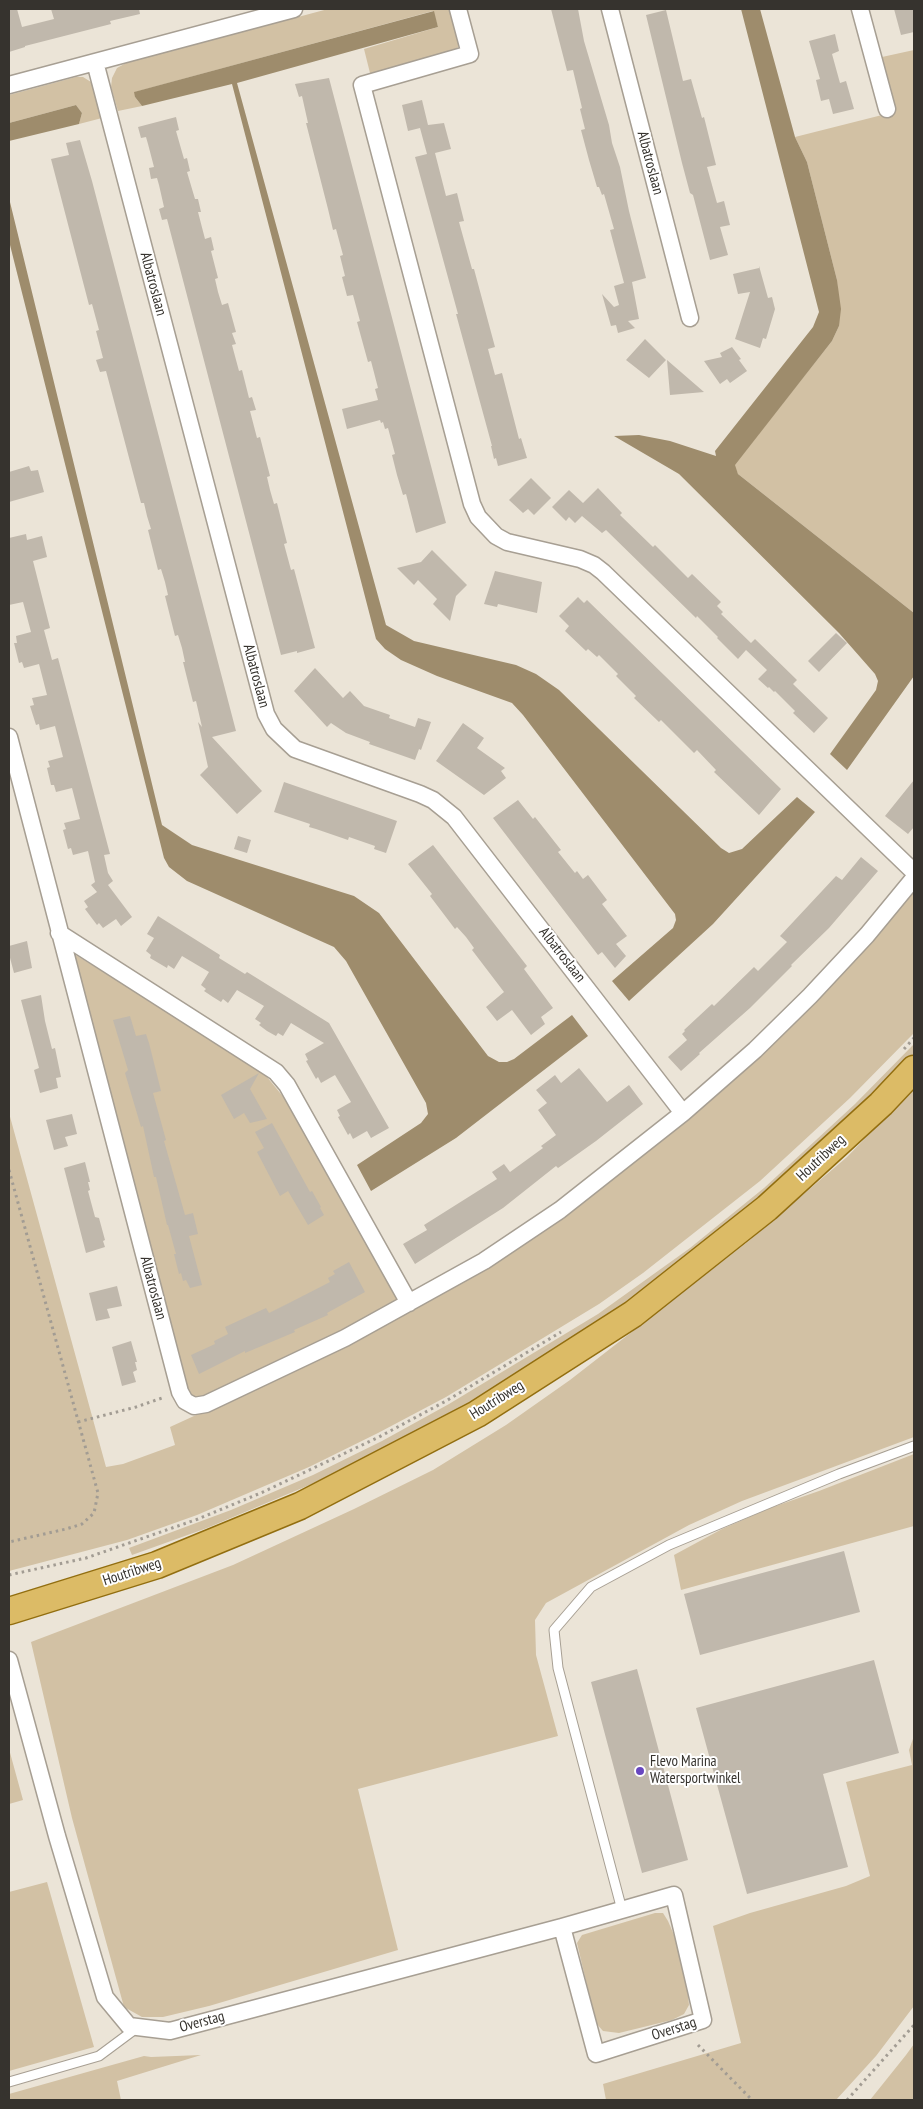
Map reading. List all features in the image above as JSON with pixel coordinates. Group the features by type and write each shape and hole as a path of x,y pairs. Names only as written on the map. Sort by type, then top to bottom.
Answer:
{"main road":[{"name":"Houtribweg","path":"9,1611 157,1565 291,1510 477,1414 633,1314 767,1208 881,1104 909,1060"}],"street":[{"path":"9,85 294,9"},
{"path":"458,9 470,54 362,85 472,504 478,517 496,536 507,542 580,559 594,565 603,572 914,872"},
{"name":"Albatroslaan","path":"610,9 690,318"},
{"path":"860,9 887,110"},
{"name":"Albatroslaan","path":"96,62 266,714 274,729 295,749 420,794 433,800 454,817 684,1113"},
{"name":"Albatroslaan","path":"9,737 180,1392"},
{"path":"180,1392 185,1401 194,1406 206,1404 346,1338 484,1261 560,1210 684,1113 755,1050 810,996 867,935 914,878"},
{"path":"60,933 276,1072 287,1085 409,1304"},
{"name":"Overstag","path":"9,1660 56,1836 105,1997 129,2026 170,2031 562,1927 674,1895 703,2020 596,2054 562,1927"}],"lane":[{"path":"622,1910 558,1668 554,1630 592,1587 669,1545 839,1474 914,1446"},
{"path":"9,2082 100,2056 138,2027"}],"path":[{"path":"909,1060 914,1038"},
{"path":"9,1170 98,1493 94,1513 82,1524 9,1542"},
{"name":"Houtribweg","path":"9,1575 86,1558 198,1518 263,1492 379,1438 446,1401 562,1332"},
{"path":"78,1422 136,1407 180,1392"},
{"path":"847,2100 914,2024"},
{"path":"698,2044 752,2100"}],"shaded area":[{"path":"328,9 453,9 461,40 457,49 446,56 371,77 364,49 438,27 433,11 135,92 135,97 142,106 118,111 111,87 112,78 117,68 126,63"},
{"path":"741,9 760,9 795,137 807,162 837,280 841,309 839,326 832,341 735,465 738,474 914,613 914,676 847,770 830,754 876,690 878,681 875,674 839,633 679,474 614,436 639,435 670,441 716,456 715,451 813,327 819,312"},
{"path":"434,11 438,27 237,83 386,625 414,641 516,665 536,674 559,690 721,848 729,853 742,849 797,797 815,812 713,924 629,1001 612,981 673,928 676,920 675,914 512,703 437,676 401,660 385,649 376,639 232,84 142,106 135,97 134,92"},
{"path":"914,50 914,613 738,474 734,465 832,341 839,326 837,280 807,162 795,137 894,112 882,57"},
{"path":"76,77 83,77 91,82 102,118 79,124 82,113 76,105 9,123 9,95"},
{"path":"76,105 82,113 79,124 9,141 9,123"},
{"path":"9,198 162,825 192,845 354,896 379,913 488,1056 499,1062 507,1062 514,1059 572,1015 588,1036 456,1138 371,1191 357,1165 421,1123 428,1114 426,1103 346,961 334,947 187,881 169,867 164,858 9,241"},
{"path":"914,886 914,1033 850,1098 760,1181 643,1273 599,1304 446,1397 309,1467 197,1515 127,1540 9,1571 9,1113 106,1467 123,1464 175,1445 170,1427 318,1359 626,1166"},
{"path":"74,954 255,1065 267,1077 285,1099 400,1301 349,1330 194,1401 187,1389"},
{"path":"914,1044 914,1054 903,1066 772,1191 618,1310 488,1393 403,1442 357,1465 207,1528 132,1555 129,1548 231,1510 313,1475 382,1441 449,1404 598,1314 690,1248 764,1188 855,1104"},
{"path":"914,1088 914,1437 742,1501 689,1525 546,1603 535,1620 536,1655 558,1736 358,1789 398,1950 209,2006 163,2017 142,2017 124,2007 72,1818 31,1642 233,1565 433,1470 506,1425 570,1380 750,1240 847,1157"},
{"path":"914,1454 914,1526 681,1590 674,1555 722,1529 770,1508"},
{"path":"914,1736 914,2006 876,2056 836,2100 606,2100 603,2084 741,2043 713,1926 750,1913 846,1886 870,1876 846,1782 912,1765 909,1750"},
{"path":"9,1749 23,1800 9,1804"},
{"path":"47,1882 94,2047 9,2071 9,1892"},
{"path":"655,1913 663,1913 674,1935 687,1988 689,2005 684,2014 672,2020 619,2033 603,2031 596,2023 577,1943 582,1935"},
{"path":"914,2044 914,2100 870,2100 906,2055"},
{"path":"201,2055 117,2081 121,2100 9,2100 9,2094 144,2056"}],"building":[{"path":"9,9 17,9 22,27 54,19 51,9 139,9 140,14 110,21 111,24 25,46 9,52"},
{"path":"551,9 578,9 584,41 620,167 646,278 632,282 639,319 628,321 635,328 618,333 616,325 611,326 602,294 614,307 619,305 614,286 624,283 610,230 614,229 604,194 602,195 599,187 597,187 589,160 581,130 585,129 573,70 567,71"},
{"path":"894,9 914,9 914,32 901,35"},
{"path":"666,10 683,81 691,79 702,118 704,117 716,165 707,167 717,203 724,201 730,225 720,227 728,255 710,260 693,195 690,193 682,163 646,15"},
{"path":"835,34 839,51 832,54 840,83 846,81 854,109 833,114 829,99 821,101 816,80 820,79 809,41"},
{"path":"329,78 446,523 416,533 406,494 403,495 397,475 392,455 395,454 388,428 385,429 383,422 381,423 380,420 347,429 342,409 378,400 375,389 378,388 371,361 368,362 357,322 360,321 353,295 347,296 342,277 345,276 340,256 343,255 336,229 333,230 306,123 308,123 302,96 299,97 295,84"},
{"path":"422,100 428,125 444,123 451,149 435,153 446,196 457,193 464,221 459,222 495,347 488,349 495,375 502,373 519,439 521,438 527,458 498,466 496,458 494,459 456,314 458,314 415,157 427,154 420,128 408,131 402,105"},
{"path":"176,117 179,130 176,131 184,159 187,158 190,171 187,172 195,199 198,199 201,212 198,212 205,239 211,237 214,250 211,251 218,278 215,279 218,292 222,305 228,303 236,332 232,333 236,344 232,345 239,371 242,370 249,398 252,397 256,410 250,411 257,438 260,437 270,476 267,477 270,490 274,504 277,503 287,543 284,544 291,570 294,569 315,648 297,653 297,651 281,655 167,219 162,220 159,209 164,207 159,185 157,178 151,179 149,168 154,167 148,144 146,137 141,138 138,127"},
{"path":"80,140 236,731 212,737 262,791 237,814 200,775 208,767 198,722 202,727 196,701 193,702 183,662 185,662 182,648 178,635 175,636 165,596 168,595 165,582 161,569 158,570 148,530 151,529 144,503 141,503 106,371 100,372 96,360 103,358 96,331 99,330 92,304 89,305 51,159 69,155 66,143"},
{"path":"759,266 768,298 772,297 775,309 766,339 763,338 760,348 735,339 750,292 738,294 733,274 759,268"},
{"path":"645,339 666,360 649,378 626,360"},
{"path":"732,347 747,371 730,383 727,379 720,384 704,361 722,357 720,353"},
{"path":"667,360 704,392 670,395"},
{"path":"29,466 31,471 38,470 44,492 9,502 9,472"},
{"path":"531,478 551,498 534,515 528,509 523,513 509,500"},
{"path":"598,488 622,513 620,515 653,547 655,545 688,578 692,574 721,602 717,606 723,612 721,614 751,643 755,639 797,680 793,684 828,718 814,733 793,713 795,711 775,691 768,688 758,679 767,670 746,650 738,659 697,616 696,618 606,530 602,533 582,516 575,523 569,517 566,521 552,507 569,490 583,503"},
{"path":"26,534 27,540 42,536 47,557 33,561 50,628 44,630 52,660 58,658 110,854 104,855 108,873 113,881 108,885 132,917 121,926 116,919 103,928 99,923 97,925 85,909 88,907 84,901 97,892 91,885 95,882 88,851 73,855 71,848 68,849 63,830 66,829 64,823 80,819 72,788 56,792 54,785 51,785 47,768 50,767 48,761 63,757 55,726 40,730 39,724 36,725 30,706 34,705 32,698 47,695 39,664 24,668 22,662 19,663 14,643 17,643 16,636 31,632 23,602 9,605 9,538"},
{"path":"432,550 467,585 456,596 450,621 433,604 437,599 418,580 414,585 397,568 421,562"},
{"path":"495,571 542,582 537,613 498,604 497,607 484,604"},
{"path":"578,597 584,603 587,600 781,789 759,815 714,772 716,770 697,750 694,753 661,720 659,722 634,698 636,696 599,655 597,657 588,649 586,651 565,631 569,626 559,616"},
{"path":"836,633 847,643 819,672 808,661"},
{"path":"315,668 343,698 350,691 364,706 390,715 389,718 415,727 418,718 431,722 421,750 419,749 415,760 369,744 370,742 346,733 331,723 327,727 294,691"},
{"path":"463,723 484,738 477,748 505,768 501,771 506,778 484,795 436,761"},
{"path":"914,780 914,827 908,834 885,816"},
{"path":"284,782 397,821 386,853 374,849 375,846 349,837 348,840 309,827 310,824 274,812"},
{"path":"518,800 533,819 535,817 561,850 558,852 575,873 577,871 583,879 588,875 607,900 602,904 627,936 616,944 626,956 615,968 602,952 598,955 493,818"},
{"path":"238,836 251,840 247,853 234,849"},
{"path":"433,845 527,966 524,969 553,1008 541,1017 545,1024 531,1035 512,1010 497,1021 486,1007 504,992 472,950 474,948 466,937 457,927 455,929 430,896 432,894 408,864"},
{"path":"861,857 878,871 829,928 792,966 750,1008 681,1071 668,1057 687,1040 682,1034 684,1030 712,1004 714,1006 754,967 758,971 787,942 780,936 836,876 842,880"},
{"path":"158,916 220,955 219,958 245,974 247,972 329,1023 389,1128 371,1138 367,1131 353,1139 350,1133 348,1135 338,1117 340,1116 337,1110 351,1102 335,1075 321,1083 318,1077 316,1079 306,1061 308,1060 305,1054 324,1043 291,1023 283,1036 278,1033 276,1036 267,1031 255,1019 264,1006 237,990 228,1003 223,999 221,1002 204,991 206,989 201,985 209,972 182,956 174,969 168,965 167,968 150,958 151,955 146,951 154,938 147,934"},
{"path":"27,941 32,968 14,973 9,946"},
{"path":"41,995 45,1021 52,1049 55,1048 61,1077 56,1078 58,1088 40,1093 34,1070 39,1068 21,1000"},
{"path":"130,1016 136,1036 146,1034 149,1043 161,1091 153,1093 166,1140 164,1141 185,1215 193,1213 198,1234 189,1236 202,1285 190,1288 186,1280 183,1281 181,1273 179,1274 174,1254 176,1254 156,1177 154,1177 143,1126 141,1127 125,1073 128,1070 113,1020"},
{"path":"579,1068 607,1102 629,1085 643,1104 596,1141 558,1168 556,1166 503,1208 415,1264 403,1244 427,1230 424,1225 497,1179 492,1172 504,1164 510,1172 543,1148 541,1146 556,1135 538,1110 547,1103 536,1090 555,1075 561,1083"},
{"path":"259,1073 250,1089 267,1119 250,1123 244,1113 234,1119 221,1095"},
{"path":"72,1114 77,1134 65,1137 68,1146 54,1150 46,1120"},
{"path":"272,1123 324,1215 308,1225 288,1191 280,1196 257,1152 264,1148 255,1132"},
{"path":"85,1162 90,1182 88,1182 90,1190 88,1191 95,1217 99,1218 105,1240 103,1241 105,1247 86,1253 64,1168"},
{"path":"349,1262 365,1292 327,1313 328,1315 294,1330 295,1332 245,1353 245,1351 199,1374 191,1355 215,1344 214,1341 228,1334 225,1327 266,1308 269,1313 330,1282 328,1278 335,1274 333,1271"},
{"path":"117,1286 122,1306 107,1309 110,1318 96,1321 89,1293"},
{"path":"131,1341 137,1362 135,1362 137,1370 133,1372 136,1382 122,1386 112,1347"},
{"path":"844,1551 860,1612 700,1655 684,1594"},
{"path":"874,1660 899,1753 823,1774 848,1867 747,1894 696,1708"},
{"path":"637,1669 688,1860 642,1873 591,1682"}],"place":[{"name":"Flevo Marina Watersportwinkel","path":"640,1771"}]}
